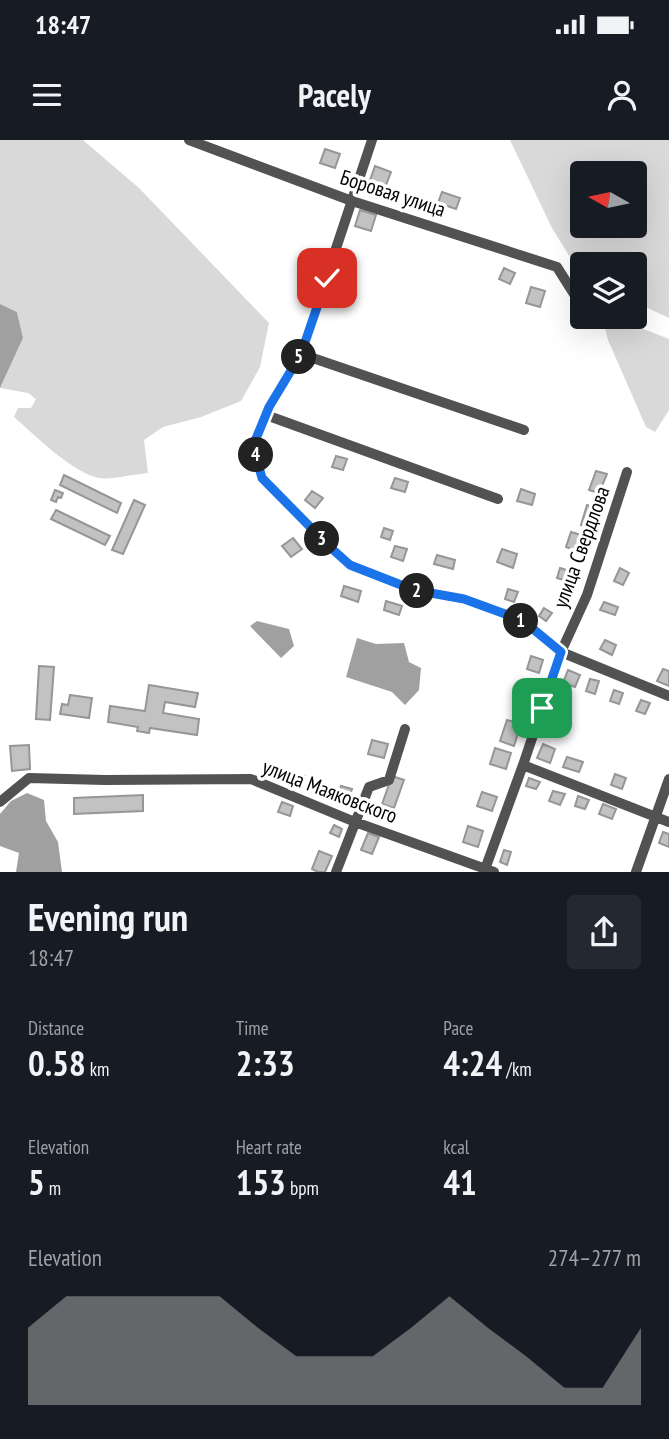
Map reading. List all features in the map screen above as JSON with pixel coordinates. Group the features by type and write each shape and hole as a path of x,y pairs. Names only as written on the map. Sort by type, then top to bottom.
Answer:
{"street":[{"name":"Боровая улица","path":"190,140 352,201 557,267 570,288"},
{"path":"372,140 301,354 266,415 253,446 262,478 350,565 414,590 464,599 508,615 527,624 561,652 669,696"},
{"path":"301,354 524,430"},
{"path":"266,415 498,499"},
{"name":"улица Свердлова","path":"488,871 561,652 587,595 627,472"},
{"path":"336,872 369,787 389,779 405,730"},
{"path":"523,765 669,822"},
{"name":"улица Маяковского","path":"0,802 29,778 251,779 355,822 488,871"},
{"path":"636,872 669,779"}],"shaded area":[{"path":"0,140 83,140 139,188 269,323 260,367 241,401 201,417 163,427 144,440 148,473 99,478 77,469 14,417 18,408 31,408 36,399 28,393 0,388 23,338 17,312 0,304"},
{"path":"510,140 669,140 669,318 647,308 647,252 570,252 570,257 552,228"},
{"path":"0,304 17,312 23,338 0,388"},
{"path":"605,329 644,329 669,339 669,410 655,432 646,427"},
{"path":"257,621 289,629 294,646 281,658 250,626"},
{"path":"357,638 376,644 404,643 409,662 421,668 419,690 405,705 392,692 346,677"},
{"path":"27,793 44,800 46,821 58,842 62,872 16,872 19,853 0,846 0,814 11,801"}],"building":[{"path":"325,149 340,154 335,168 320,163"},
{"path":"375,166 391,172 386,185 370,180"},
{"path":"442,192 460,198 456,209 438,203"},
{"path":"360,210 376,215 371,231 355,226"},
{"path":"504,268 515,273 510,284 499,279"},
{"path":"339,276 355,280 350,297 333,293"},
{"path":"531,287 545,291 540,307 526,303"},
{"path":"336,456 347,459 343,470 332,467"},
{"path":"596,471 607,474 599,493 589,490"},
{"path":"64,475 121,503 117,513 60,485"},
{"path":"395,478 408,482 405,492 391,488"},
{"path":"521,489 535,494 532,505 517,501"},
{"path":"55,490 63,493 56,502 51,500"},
{"path":"312,491 323,498 315,508 305,500"},
{"path":"134,500 145,505 123,554 112,550"},
{"path":"587,505 597,509 591,528 581,525"},
{"path":"56,510 110,536 105,545 51,519"},
{"path":"384,528 393,531 390,540 381,537"},
{"path":"571,532 585,536 579,552 566,547"},
{"path":"293,538 302,549 291,557 282,546"},
{"path":"395,546 407,549 403,561 391,557"},
{"path":"502,549 517,554 513,568 497,562"},
{"path":"437,555 455,560 453,569 434,564"},
{"path":"560,568 570,571 567,581 557,578"},
{"path":"620,568 629,573 623,585 614,581"},
{"path":"344,586 361,591 358,602 341,596"},
{"path":"508,589 518,592 514,602 505,599"},
{"path":"386,601 402,606 399,615 384,610"},
{"path":"604,602 618,607 615,615 600,610"},
{"path":"544,608 552,613 546,621 539,616"},
{"path":"605,640 616,645 612,655 600,649"},
{"path":"531,656 543,660 539,673 527,669"},
{"path":"39,666 54,667 50,720 36,719"},
{"path":"663,669 669,671 669,686 657,681"},
{"path":"568,670 580,675 575,687 563,683"},
{"path":"590,679 599,681 595,694 586,691"},
{"path":"149,685 198,693 195,707 165,702 163,713 199,719 197,735 150,728 149,733 137,731 138,727 108,722 110,706 145,711"},
{"path":"519,689 532,693 527,706 515,702"},
{"path":"614,690 623,693 619,704 610,701"},
{"path":"70,695 92,698 89,718 60,714 62,704 68,705"},
{"path":"641,700 650,703 645,714 636,711"},
{"path":"507,720 521,724 514,746 500,741"},
{"path":"372,740 388,744 384,758 368,754"},
{"path":"543,744 555,749 550,763 537,758"},
{"path":"29,745 30,769 12,771 10,746"},
{"path":"495,748 511,753 506,769 490,764"},
{"path":"567,757 583,762 579,772 563,767"},
{"path":"290,771 305,776 302,786 287,781"},
{"path":"615,774 626,778 622,789 611,785"},
{"path":"392,776 404,780 394,808 382,804"},
{"path":"529,778 540,782 536,789 526,786"},
{"path":"341,786 352,789 346,807 335,803"},
{"path":"553,791 565,794 560,805 549,801"},
{"path":"482,792 497,797 492,811 477,806"},
{"path":"143,795 143,811 74,814 74,798"},
{"path":"578,796 589,800 585,809 575,806"},
{"path":"282,802 293,806 290,816 278,812"},
{"path":"603,804 616,809 612,819 599,814"},
{"path":"334,825 342,829 339,837 330,833"},
{"path":"468,826 483,831 478,847 463,842"},
{"path":"663,832 669,834 669,847 659,843"},
{"path":"368,833 379,837 372,854 361,850"},
{"path":"504,850 511,852 507,865 500,862"},
{"path":"319,851 332,856 325,872 312,869"}],"route":[{"path":"327,278 301,354 269,407 253,446 262,478 350,565 414,590 464,599 527,624 561,652 542,708"}]}
